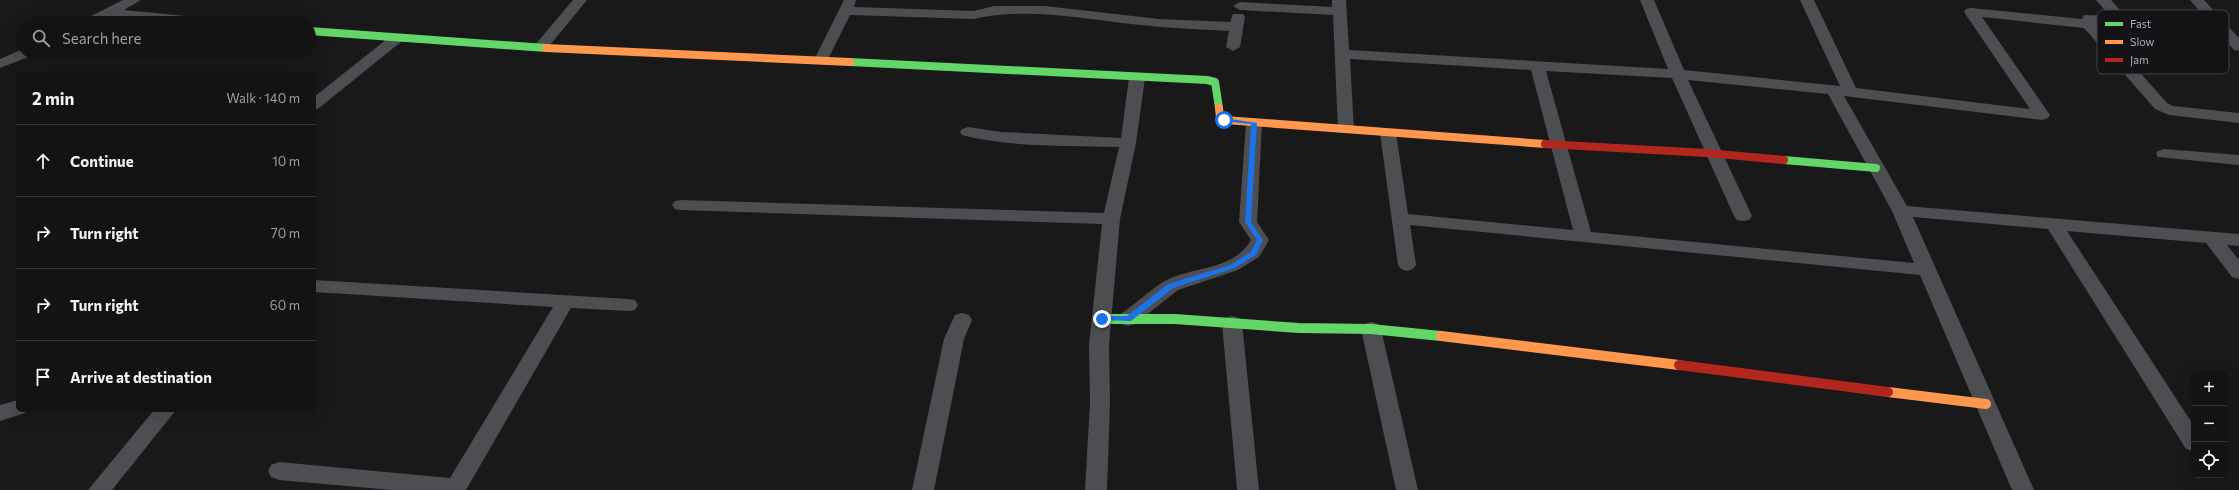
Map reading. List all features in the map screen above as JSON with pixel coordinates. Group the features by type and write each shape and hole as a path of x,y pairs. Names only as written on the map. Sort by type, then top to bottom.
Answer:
{"street":[{"path":"101,16 134,0"},
{"path":"540,48 580,0"},
{"path":"1647,0 1678,74 1743,216"},
{"path":"1807,0 1842,91 1876,168 1901,211 2024,490"},
{"path":"2002,0 2014,16"},
{"path":"2104,0 2114,10"},
{"path":"2197,0 2206,10"},
{"path":"1233,47 1240,3 1339,6 1346,130"},
{"path":"821,60 847,6 974,15 994,10 1045,10 1159,23 1236,27"},
{"path":"1341,54 1678,74 1842,91 2042,115 1971,12 2088,24 2097,32"},
{"path":"107,13 140,16"},
{"path":"2088,24 2089,18 2097,18"},
{"path":"316,32 540,48 1022,69 1136,78 1215,82 1220,118 1224,120 1346,130 1714,154 1876,168"},
{"path":"2229,37 2239,48"},
{"path":"316,103 397,38"},
{"path":"0,64 16,57"},
{"path":"1537,66 1584,237"},
{"path":"2133,74 2161,106 2169,110 2239,118"},
{"path":"1096,490 1100,403 1099,345 1111,218 1128,143 1136,78"},
{"path":"1128,319 1170,286 1232,266 1253,253 1260,240 1248,222 1254,123"},
{"path":"968,132 1001,137 1128,143"},
{"path":"1388,132 1407,265"},
{"path":"2164,154 2239,160"},
{"path":"681,205 1111,218"},
{"path":"1901,211 2239,240"},
{"path":"1401,219 1927,270"},
{"path":"2054,224 2193,442"},
{"path":"2212,238 2239,273"},
{"path":"316,286 628,305"},
{"path":"279,471 455,489 565,302"},
{"path":"1102,319 1175,319 1299,328 1371,329 1478,340 1986,404"},
{"path":"923,490 954,340 962,320"},
{"path":"1232,323 1248,490"},
{"path":"1371,329 1407,490"},
{"path":"0,413 16,409"},
{"path":"99,490 158,412"}],"traffic: fast":[{"path":"316,32 546,48"},
{"path":"850,62 1207,80 1215,82 1219,108"},
{"path":"1784,160 1876,168"},
{"path":"1102,319 1175,319 1299,328 1371,329 1441,336"}],"traffic: slow":[{"path":"546,48 850,62"},
{"path":"1219,108 1220,118 1225,120 1545,144"},
{"path":"1441,336 1679,365"},
{"path":"1888,392 1986,404"}],"traffic: jam":[{"path":"1545,144 1707,153 1784,160"},
{"path":"1679,365 1888,392"}],"route":[{"path":"1102,319 1128,319 1155,300 1170,286 1232,266 1253,253 1260,240 1248,222 1254,123 1224,120"}]}
